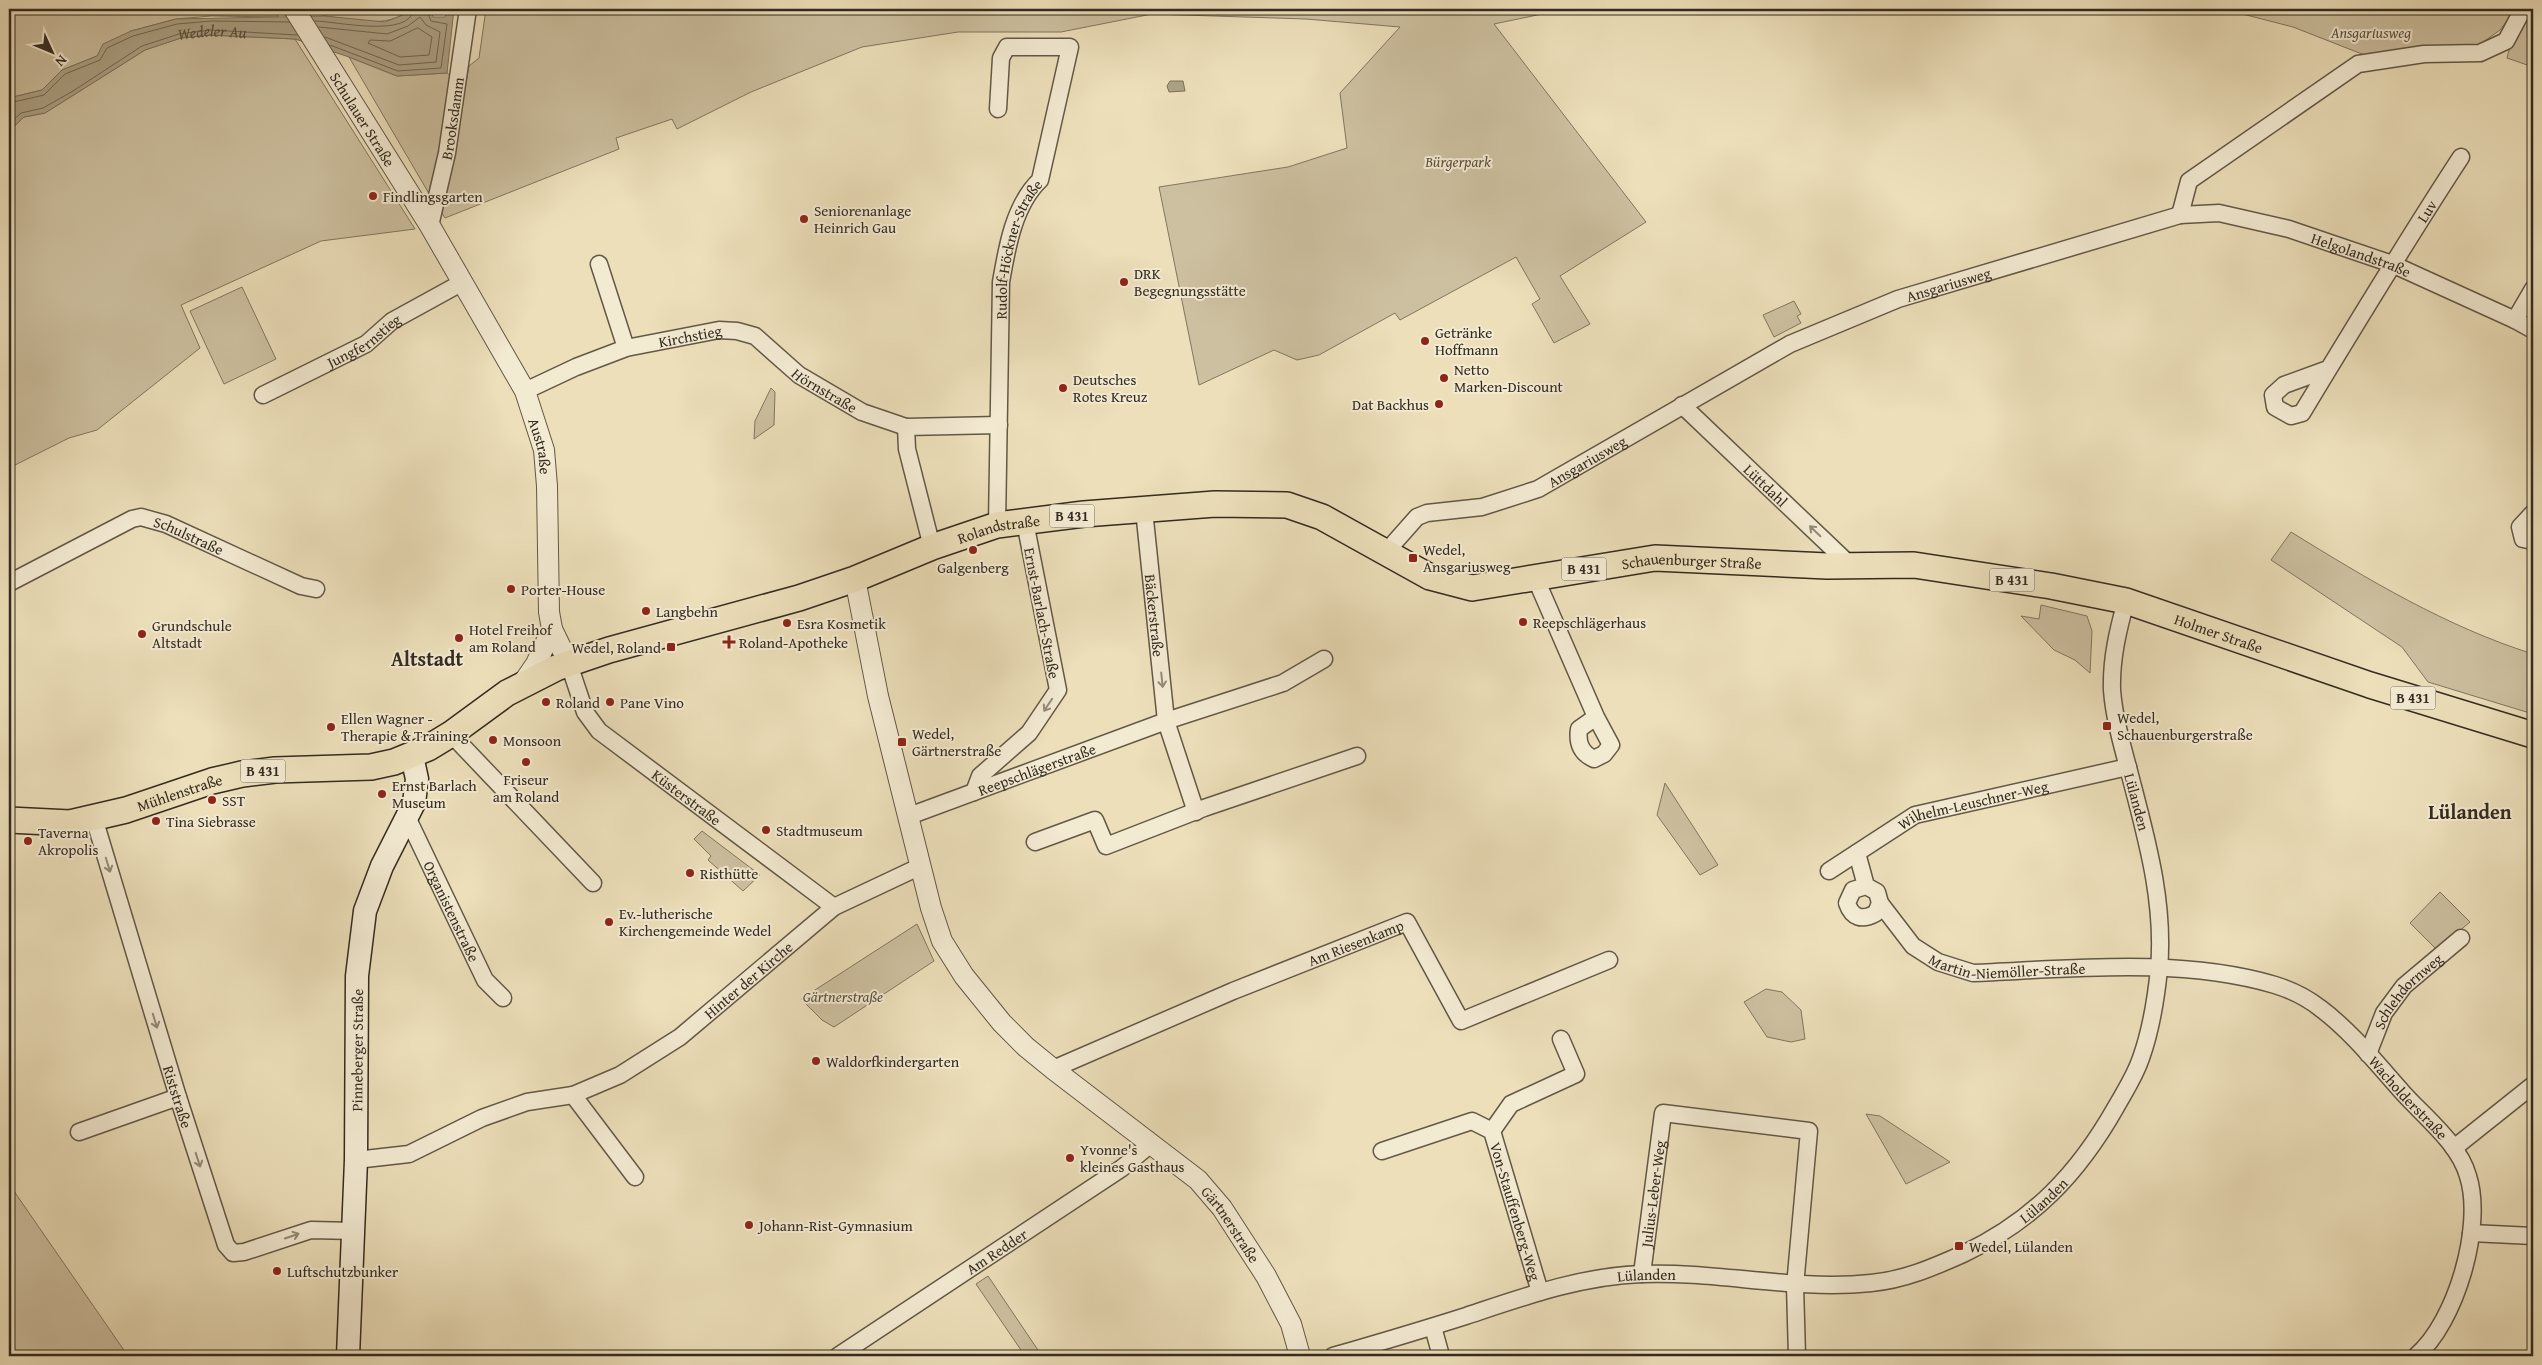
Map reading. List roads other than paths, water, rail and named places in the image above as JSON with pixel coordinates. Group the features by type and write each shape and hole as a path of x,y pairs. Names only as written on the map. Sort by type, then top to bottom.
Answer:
{"main road":[{"name":"Rolandstraße","path":"569,664 855,579 932,547 997,526 1084,514 1215,504 1287,505 1322,517 1430,577"},
{"name":"Schauenburger Straße","path":"1430,577 1472,588 1655,558 1896,565"},
{"name":"Holmer Straße","path":"1896,565 1914,565 2050,586 2126,601 2370,686 2533,735"},
{"name":"B 431","path":"412,756 451,734 493,702 523,683 569,664"},
{"name":"Mühlenstraße","path":"9,820 70,823 94,818 242,774 275,770 371,767 412,756"},
{"name":"Pinneberger Straße","path":"348,1356 356,1160 357,976 364,911 382,866 408,819 417,788 412,756"}],"street":[{"name":"Schulauer Straße","path":"294,9 328,60 463,282"},
{"name":"Brooksdamm","path":"430,226 447,153 468,9"},
{"path":"2180,216 2188,181 2358,64 2424,54 2480,53 2506,41 2522,9"},
{"name":"Rudolf-Höckner-Straße","path":"997,526 1000,282 1008,242 1027,192 1040,180 1070,47 1006,47 1002,58 998,109"},
{"name":"Luv","path":"2328,369 2392,264 2461,157"},
{"name":"Helgolandstraße","path":"2180,216 2219,213 2289,229 2392,264 2533,330"},
{"name":"Ansgariusweg","path":"1386,552 1417,517 1427,513 1482,508 1538,489 1790,344 1898,298 2180,216"},
{"path":"599,264 626,348"},
{"name":"Austraße","path":"463,282 525,391 544,450 547,486 547,593 552,629 569,664"},
{"name":"Jungfernstieg","path":"263,395 366,344 392,321 463,282"},
{"path":"2515,320 2533,289"},
{"name":"Kirchstieg","path":"525,391 576,367 626,348 719,330 737,330 754,336"},
{"name":"Hörnstraße","path":"754,336 776,356 823,391 862,412 906,427 998,425"},
{"name":"Lüttdahl","path":"1682,405 1850,565"},
{"path":"906,427 907,449 932,547"},
{"name":"Bäckerstraße","path":"1144,510 1166,721"},
{"path":"2533,513 2520,526 2523,539 2533,541"},
{"name":"Schulstraße","path":"9,583 132,519 141,517 166,524 301,586 316,589"},
{"name":"Ernst-Barlach-Straße","path":"974,792 980,776 1029,733 1058,690 1025,522"},
{"path":"1535,577 1596,717"},
{"name":"Gärtnerstraße","path":"855,579 878,696 908,816 917,868 942,942 964,976 1002,1023 1026,1047 1198,1180 1222,1208 1266,1276 1291,1324 1300,1356"},
{"name":"Lülanden","path":"1333,1356 1433,1327 1540,1292 1589,1280 1642,1274 1795,1286 1872,1283 1927,1271 1982,1245 2007,1230 2060,1186 2098,1138 2131,1082 2141,1060 2150,1026 2159,968 2160,909 2150,851 2128,767 2112,693 2112,666 2126,601"},
{"path":"523,683 536,664 552,629"},
{"name":"Reepschlägerstraße","path":"908,816 1166,721 1283,683 1324,659"},
{"name":"Küsterstraße","path":"569,664 585,712 599,731 831,910"},
{"path":"1166,721 1196,812"},
{"path":"451,734 593,883"},
{"path":"1035,842 1095,820 1106,846 1196,812 1357,756"},
{"name":"Wilhelm-Leuschner-Weg","path":"1829,871 1915,815 2128,767"},
{"name":"Riststraße","path":"94,818 178,1096 226,1245 233,1253 244,1252 311,1230 354,1231"},
{"name":"Organistenstraße","path":"408,819 485,980 503,998"},
{"name":"Martin-Niemöller-Straße","path":"1857,853 1866,886 1877,892 1880,903 1913,946 1938,962 1973,973 2159,968"},
{"name":"Hinter der Kirche","path":"356,1160 409,1154 482,1118 527,1102 573,1095 620,1075 680,1037 831,910 917,868"},
{"path":"1866,886 1853,890 1847,903 1850,912 1857,917 1867,918 1876,913 1880,903"},
{"name":"Am Riesenkamp","path":"1052,1069 1233,991 1407,922 1461,1021 1608,960"},
{"name":"Schlehdornweg","path":"2368,1054 2384,1013 2404,986 2460,938"},
{"name":"Wacholderstraße","path":"2159,968 2212,972 2274,985 2299,994 2321,1008 2368,1054 2454,1148 2468,1175 2473,1202 2471,1233 2462,1272 2451,1302 2434,1336 2416,1356"},
{"name":"Von-Stauffenberg-Weg","path":"1492,1131 1510,1104 1576,1074 1561,1039"},
{"path":"2454,1148 2533,1085"},
{"path":"573,1095 635,1177"},
{"path":"79,1132 178,1096"},
{"name":"Julius-Leber-Weg","path":"1642,1274 1663,1113 1809,1131 1795,1286"},
{"name":"Von-Stauffenberg-Weg","path":"1382,1151 1472,1121 1492,1131 1540,1292"},
{"name":"Am Redder","path":"838,1356 1122,1168 1152,1143"},
{"path":"2471,1233 2533,1236"},
{"path":"1795,1286 1797,1356"},
{"path":"1433,1327 1441,1356"}],"water":[{"name":"Wedeler Au","path":"411,9 431,9 433,17 445,17 448,9 454,9 447,73 397,76 295,39 210,35 181,38 145,50 45,113 24,117 9,131 9,98 42,90 62,70 97,56 103,44 131,31 176,19 324,16 385,22 403,15"},
{"path":"1170,81 1183,81 1185,91 1169,92 1167,86"}],"place":[{"name":"Findlingsgarten","path":"373,196"},
{"name":"Seniorenanlage Heinrich Gau","path":"804,219"},
{"name":"DRK Begegnungsstätte","path":"1124,282"},
{"name":"Getränke Hoffmann","path":"1425,341"},
{"name":"Netto Marken-Discount","path":"1444,378"},
{"name":"Deutsches Rotes Kreuz","path":"1063,388"},
{"name":"Dat Backhus","path":"1439,404"},
{"name":"Galgenberg","path":"973,550"},
{"name":"Wedel, Ansgariusweg","path":"1413,558"},
{"name":"Porter-House","path":"511,589"},
{"name":"Langbehn","path":"646,611"},
{"name":"Reepschlägerhaus","path":"1523,622"},
{"name":"Esra Kosmetik","path":"787,623"},
{"name":"Grundschule Altstadt","path":"142,634"},
{"name":"Hotel Freihof am Roland","path":"459,638"},
{"name":"Roland-Apotheke","path":"729,642"},
{"name":"Wedel, Roland","path":"671,647"},
{"name":"Roland","path":"546,702"},
{"name":"Pane Vino","path":"610,702"},
{"name":"Wedel, Schauenburgerstraße","path":"2107,726"},
{"name":"Ellen Wagner - Therapie & Training","path":"331,727"},
{"name":"Monsoon","path":"493,740"},
{"name":"Wedel, Gärtnerstraße","path":"902,742"},
{"name":"Friseur am Roland","path":"526,762"},
{"name":"Ernst Barlach Museum","path":"382,794"},
{"name":"SST","path":"212,800"},
{"name":"Tina Siebrasse","path":"156,821"},
{"name":"Stadtmuseum","path":"766,830"},
{"name":"Taverna Akropolis","path":"28,841"},
{"name":"Risthütte","path":"690,873"},
{"name":"Ev.-lutherische Kirchengemeinde Wedel","path":"609,922"},
{"name":"Waldorfkindergarten","path":"816,1061"},
{"name":"Yvonne's kleines Gasthaus","path":"1070,1158"},
{"name":"Johann-Rist-Gymnasium","path":"749,1225"},
{"name":"Wedel, Lülanden","path":"1959,1246"},
{"name":"Luftschutzbunker","path":"277,1271"}],"district":[{"name":"Altstadt","path":"427,658"},
{"name":"Lülanden","path":"2470,811"}],"park label":[{"name":"Bürgerpark","path":"1458,161"}]}
